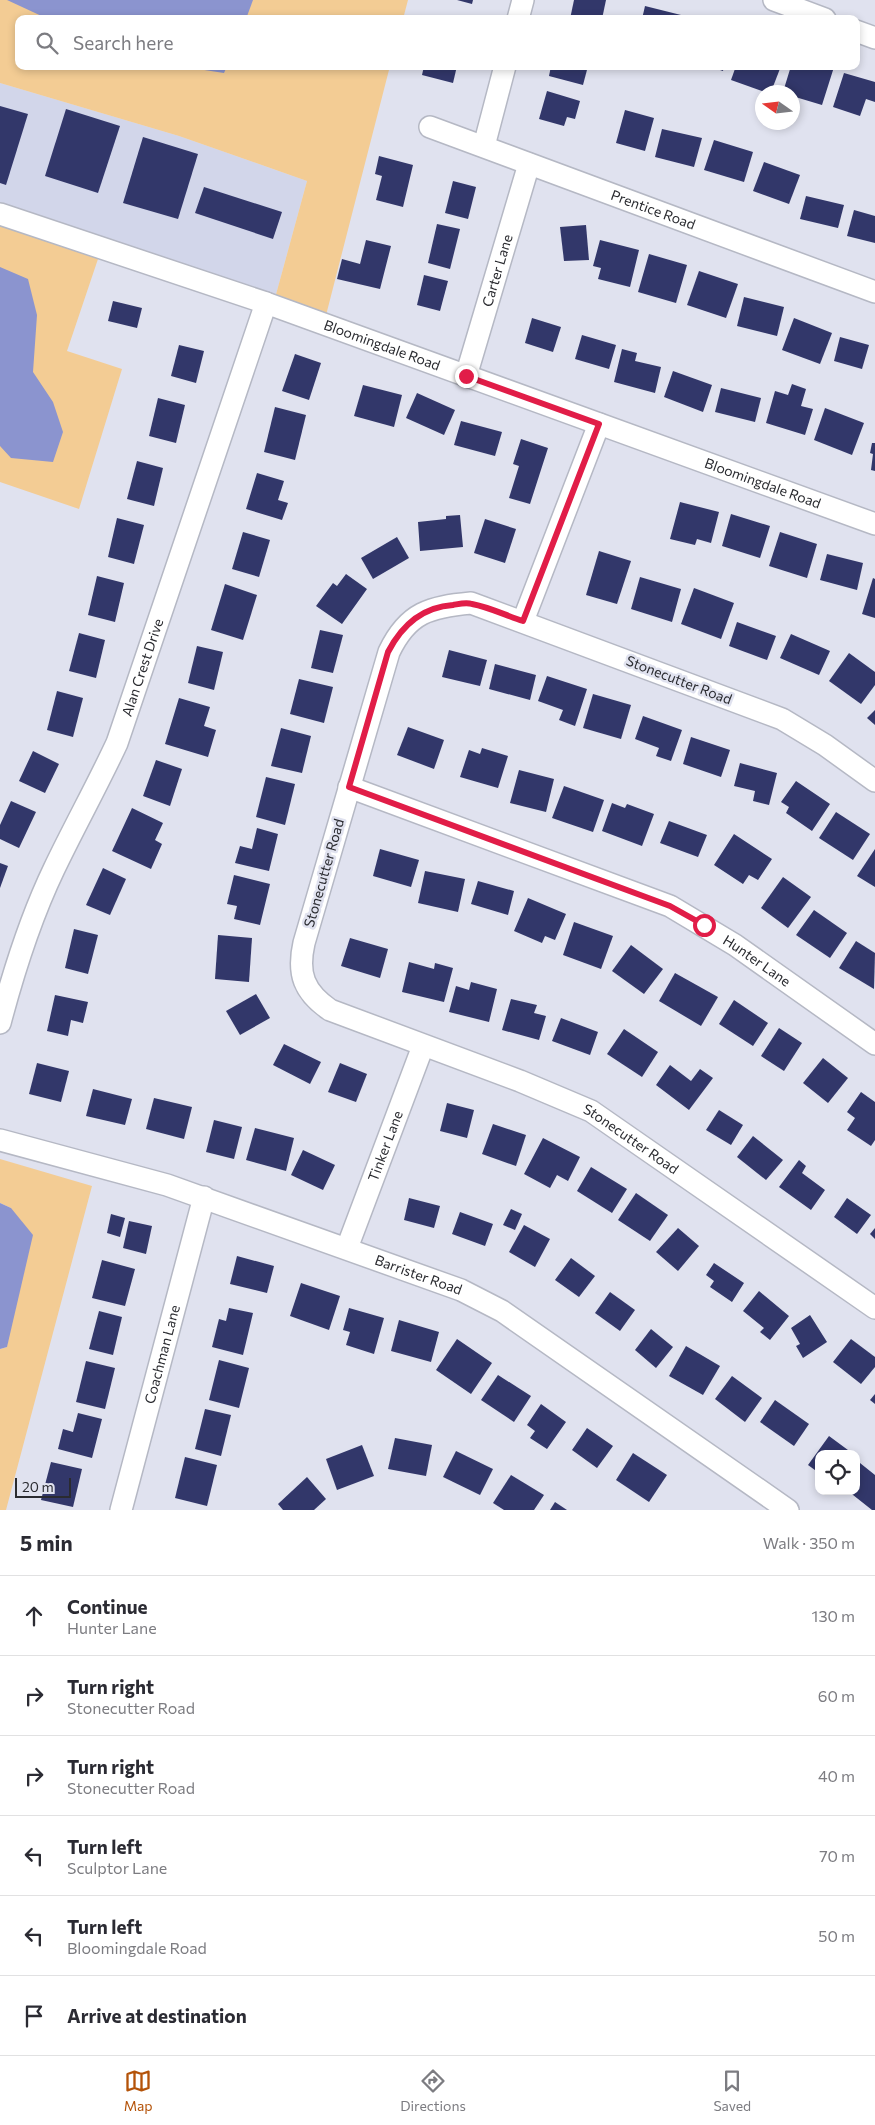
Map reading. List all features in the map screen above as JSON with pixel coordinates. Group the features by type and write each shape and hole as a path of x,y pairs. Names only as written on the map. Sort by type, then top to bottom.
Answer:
{"street":[{"path":"519,15 523,0"},
{"path":"774,0 813,15"},
{"path":"860,32 875,38"},
{"path":"484,146 504,70"},
{"name":"Prentice Road","path":"430,127 875,292"},
{"name":"Carter Lane","path":"466,376 529,164"},
{"name":"Bloomingdale Road","path":"0,214 266,304 875,524"},
{"name":"Alan Crest Drive","path":"0,1023 16,964 33,918 54,870 96,789 116,743 266,304"},
{"path":"523,621 599,424"},
{"name":"Stonecutter Road","path":"875,781 825,745 782,719 471,603 440,606 424,612 410,622 395,639 388,652 304,942 301,966 304,981 309,992 330,1010 520,1081 591,1111 875,1308"},
{"name":"Hunter Lane","path":"349,787 670,906 727,940 875,1044"},
{"name":"Tinker Lane","path":"347,1248 423,1046"},
{"name":"Barrister Road","path":"0,1140 167,1185 204,1197 461,1290 502,1311 788,1510"},
{"name":"Coachman Lane","path":"121,1510 204,1197"}],"shaded area":[{"path":"0,0 408,0 404,15 15,15 15,70 389,70 323,327 272,309 307,181 179,136 0,83"},
{"path":"0,83 179,136 307,181 272,309 0,224"},
{"path":"0,224 99,256 67,351 122,369 79,509 0,482"},
{"path":"0,1159 92,1186 6,1510 0,1510 0,1349 7,1347 11,1208 0,1203"}],"water":[{"path":"7,0 253,0 247,15 39,15"},
{"path":"204,70 225,70 224,73"},
{"path":"0,267 28,279 37,315 33,372 53,402 63,432 53,462 11,458 0,446"},
{"path":"0,1203 11,1208 33,1235 7,1347 0,1349"}],"building":[{"path":"457,0 473,0 472,4"},
{"path":"574,0 606,0 603,15 571,15"},
{"path":"645,6 681,15 643,15"},
{"path":"423,70 456,70 453,83 422,75"},
{"path":"550,70 587,70 583,85 549,76"},
{"path":"735,70 779,70 774,85 755,85 755,88 731,80"},
{"path":"790,70 833,70 822,105 800,98 800,85 785,85"},
{"path":"844,73 875,82 875,102 866,99 860,116 833,107"},
{"path":"547,91 580,101 575,119 567,117 564,126 539,119"},
{"path":"0,106 28,114 6,185 0,183"},
{"path":"66,109 120,126 98,193 45,176"},
{"path":"625,110 654,118 645,151 616,143"},
{"path":"662,129 702,138 694,167 655,157"},
{"path":"143,137 198,154 178,219 123,203"},
{"path":"714,140 753,152 744,182 704,170"},
{"path":"379,156 413,165 403,207 376,200 382,176 375,174"},
{"path":"764,162 800,175 789,204 753,191"},
{"path":"453,181 476,187 468,219 445,213"},
{"path":"204,187 282,212 273,239 195,213"},
{"path":"806,196 844,205 838,228 800,219"},
{"path":"854,210 875,216 875,243 847,236"},
{"path":"437,224 460,229 450,269 428,263"},
{"path":"586,225 589,260 564,261 560,227"},
{"path":"366,240 391,246 380,289 337,279 342,259 360,264"},
{"path":"600,240 639,250 630,287 598,279 601,268 593,266"},
{"path":"649,254 687,265 676,303 638,292"},
{"path":"699,271 738,284 726,318 687,305"},
{"path":"424,275 448,281 440,311 417,305"},
{"path":"744,297 784,307 777,336 737,326"},
{"path":"113,301 142,308 137,328 108,321"},
{"path":"532,318 561,327 553,352 525,343"},
{"path":"794,318 832,333 820,364 782,350"},
{"path":"582,335 616,345 609,369 575,359"},
{"path":"840,337 869,345 862,369 834,361"},
{"path":"179,345 204,351 196,383 171,376"},
{"path":"622,349 637,353 635,361 661,367 655,393 614,382"},
{"path":"295,354 321,363 309,400 282,391"},
{"path":"673,371 712,385 703,412 664,397"},
{"path":"792,384 806,389 801,406 813,409 805,435 766,423 775,391 788,395"},
{"path":"363,385 402,395 394,427 354,416"},
{"path":"721,388 761,398 755,422 715,412"},
{"path":"417,393 455,410 444,435 406,418"},
{"path":"158,398 185,405 176,443 149,436"},
{"path":"275,407 306,415 295,460 264,452"},
{"path":"825,408 864,423 852,455 814,440"},
{"path":"461,421 502,432 495,456 454,445"},
{"path":"521,439 548,448 530,504 509,498 519,466 513,464"},
{"path":"872,443 875,443 875,471 871,470 873,454 870,453"},
{"path":"137,461 163,468 154,506 127,499"},
{"path":"257,473 284,481 278,500 288,503 282,520 246,509"},
{"path":"680,502 719,512 711,543 697,539 695,545 670,539"},
{"path":"731,514 770,526 760,558 722,546"},
{"path":"460,515 463,547 420,551 418,522 446,519 446,516"},
{"path":"117,518 144,525 134,564 108,557"},
{"path":"485,519 516,529 505,563 474,553"},
{"path":"243,532 270,540 259,577 232,569"},
{"path":"780,532 817,544 807,578 769,566"},
{"path":"397,537 409,558 373,579 361,558"},
{"path":"599,551 631,561 617,604 586,595"},
{"path":"827,554 863,563 857,590 820,580"},
{"path":"346,574 367,589 342,624 316,606 333,583 337,586"},
{"path":"97,576 124,583 115,622 88,615"},
{"path":"640,577 681,589 672,622 631,609"},
{"path":"873,578 875,579 875,618 862,614"},
{"path":"225,584 257,595 243,640 211,630"},
{"path":"694,588 734,603 721,639 681,624"},
{"path":"737,622 776,636 767,660 729,646"},
{"path":"320,630 343,635 333,673 311,668"},
{"path":"79,633 105,640 96,678 69,671"},
{"path":"791,634 830,651 819,675 780,658"},
{"path":"197,646 223,652 214,690 188,683"},
{"path":"449,650 487,660 480,686 442,677"},
{"path":"849,653 875,672 875,685 861,704 829,681"},
{"path":"495,664 536,675 530,700 489,689"},
{"path":"547,676 587,689 575,726 559,720 563,710 538,701"},
{"path":"299,679 333,687 324,723 290,714"},
{"path":"57,691 83,698 73,737 47,730"},
{"path":"593,694 631,705 621,739 583,728"},
{"path":"179,698 210,707 204,726 216,730 208,757 165,744"},
{"path":"875,710 875,725 867,718"},
{"path":"643,716 682,730 671,761 656,756 659,748 635,739"},
{"path":"408,727 444,740 434,769 397,755"},
{"path":"281,728 311,736 302,773 271,766"},
{"path":"691,737 730,750 721,777 683,764"},
{"path":"482,748 508,756 498,788 460,777 469,750 480,754"},
{"path":"33,751 59,764 45,793 19,781"},
{"path":"156,760 182,769 170,806 143,796"},
{"path":"740,763 777,773 769,805 753,801 755,791 734,786"},
{"path":"519,770 554,779 546,812 510,803"},
{"path":"266,777 295,784 285,825 256,817"},
{"path":"796,781 830,804 812,831 786,813 789,807 781,802"},
{"path":"564,786 604,800 593,832 552,818"},
{"path":"11,801 36,812 19,848 0,839 0,825"},
{"path":"612,803 625,808 627,804 654,814 642,846 602,831"},
{"path":"132,808 163,823 155,840 162,844 151,869 112,851"},
{"path":"836,812 870,834 853,860 819,838"},
{"path":"669,821 707,835 698,857 660,843"},
{"path":"257,828 278,834 269,871 235,863 240,846 252,849"},
{"path":"734,834 772,859 758,880 749,875 743,884 714,865"},
{"path":"380,849 419,860 411,887 373,876"},
{"path":"875,849 875,887 857,876"},
{"path":"0,863 8,866 0,888"},
{"path":"103,868 126,879 110,915 86,905"},
{"path":"425,871 465,879 458,912 418,903"},
{"path":"234,875 270,884 260,925 234,919 237,906 227,904"},
{"path":"783,877 811,897 788,928 761,908"},
{"path":"478,881 514,891 508,915 471,904"},
{"path":"528,898 566,914 555,940 545,936 542,943 514,931"},
{"path":"814,910 847,933 830,958 796,935"},
{"path":"574,922 613,936 601,969 563,955"},
{"path":"74,929 98,935 88,974 65,968"},
{"path":"218,935 252,938 249,982 215,979"},
{"path":"350,938 388,949 380,978 341,966"},
{"path":"856,941 875,953 874,989 839,968"},
{"path":"631,945 663,969 644,994 612,971"},
{"path":"409,962 434,969 435,963 453,968 444,1002 402,992"},
{"path":"675,973 718,997 701,1026 659,1001"},
{"path":"471,982 497,989 489,1022 449,1012 456,986 469,990"},
{"path":"256,994 270,1018 240,1035 226,1011"},
{"path":"55,995 88,1002 83,1023 71,1020 68,1036 47,1031"},
{"path":"511,999 537,1005 534,1013 546,1016 539,1040 502,1030"},
{"path":"734,1000 768,1023 753,1046 719,1024"},
{"path":"561,1018 598,1032 590,1055 552,1041"},
{"path":"779,1028 802,1043 784,1071 761,1056"},
{"path":"624,1029 658,1052 642,1077 607,1054"},
{"path":"284,1044 321,1062 310,1084 273,1065"},
{"path":"823,1058 848,1078 828,1103 803,1083"},
{"path":"37,1063 69,1071 61,1102 29,1094"},
{"path":"340,1063 367,1074 356,1102 328,1092"},
{"path":"670,1065 691,1081 700,1069 713,1078 689,1110 656,1085"},
{"path":"93,1089 132,1099 125,1125 86,1116"},
{"path":"861,1092 875,1102 875,1140 871,1146 847,1130 855,1118 847,1112"},
{"path":"154,1098 192,1107 184,1139 146,1129"},
{"path":"447,1103 474,1110 467,1138 440,1131"},
{"path":"719,1110 743,1125 731,1145 706,1130"},
{"path":"214,1120 242,1127 234,1159 206,1152"},
{"path":"493,1124 526,1135 516,1166 482,1154"},
{"path":"255,1128 294,1138 286,1171 246,1160"},
{"path":"753,1136 783,1160 766,1180 737,1157"},
{"path":"543,1138 580,1157 568,1181 557,1175 550,1188 524,1174"},
{"path":"303,1150 335,1165 323,1190 291,1175"},
{"path":"799,1160 806,1166 802,1173 825,1190 811,1210 779,1187"},
{"path":"591,1167 627,1189 612,1213 577,1191"},
{"path":"636,1193 668,1215 650,1241 618,1220"},
{"path":"409,1198 440,1206 434,1228 404,1220"},
{"path":"847,1198 871,1215 857,1234 834,1217"},
{"path":"511,1209 522,1214 515,1230 503,1225"},
{"path":"460,1212 493,1224 485,1246 452,1234"},
{"path":"111,1214 125,1218 120,1237 107,1233"},
{"path":"129,1221 152,1226 146,1254 123,1248"},
{"path":"524,1225 550,1239 535,1267 509,1252"},
{"path":"678,1228 699,1246 678,1271 656,1252"},
{"path":"875,1228 875,1239 870,1234"},
{"path":"237,1256 274,1266 267,1293 230,1284"},
{"path":"571,1258 595,1276 579,1297 555,1280"},
{"path":"102,1260 135,1269 125,1306 92,1298"},
{"path":"714,1263 744,1283 732,1302 710,1287 714,1281 706,1275"},
{"path":"301,1283 340,1296 329,1330 290,1316"},
{"path":"759,1291 789,1316 770,1340 760,1332 764,1328 743,1311"},
{"path":"610,1292 635,1310 620,1331 595,1313"},
{"path":"229,1308 253,1313 243,1355 212,1347 219,1319 226,1321"},
{"path":"349,1308 384,1318 374,1354 346,1345 350,1332 343,1330"},
{"path":"99,1311 122,1317 113,1355 89,1349"},
{"path":"810,1315 827,1342 803,1358 796,1346 800,1344 791,1328"},
{"path":"399,1320 439,1332 431,1362 391,1351"},
{"path":"651,1329 673,1347 656,1368 635,1350"},
{"path":"457,1339 492,1363 471,1394 436,1370"},
{"path":"851,1339 875,1357 875,1367 861,1384 833,1362"},
{"path":"686,1346 720,1366 703,1395 669,1376"},
{"path":"219,1360 249,1368 239,1408 209,1400"},
{"path":"86,1361 115,1368 105,1409 76,1402"},
{"path":"498,1375 531,1396 514,1422 481,1400"},
{"path":"732,1376 762,1398 745,1422 715,1399"},
{"path":"875,1394 875,1404 870,1400"},
{"path":"775,1400 809,1424 794,1446 760,1422"},
{"path":"541,1404 566,1422 547,1449 530,1438 535,1431 527,1425"},
{"path":"205,1409 231,1415 221,1456 195,1449"},
{"path":"78,1413 102,1419 92,1458 58,1449 63,1429 73,1432"},
{"path":"587,1428 613,1446 597,1468 572,1450"},
{"path":"829,1436 848,1450 819,1450"},
{"path":"395,1438 432,1445 426,1476 388,1469"},
{"path":"362,1445 374,1476 337,1490 326,1459"},
{"path":"456,1451 493,1469 480,1495 443,1477"},
{"path":"633,1453 667,1475 649,1502 616,1480"},
{"path":"815,1455 815,1470 808,1465"},
{"path":"185,1457 217,1465 207,1506 175,1498"},
{"path":"51,1462 82,1469 73,1507 41,1500"},
{"path":"860,1463 875,1475 875,1510 872,1510 853,1495 860,1495"},
{"path":"511,1475 544,1495 534,1510 504,1510 493,1503"},
{"path":"307,1477 326,1499 314,1510 283,1510 278,1504"},
{"path":"555,1502 567,1510 550,1510"}],"route":[{"path":"466,376 599,424 523,621 471,603 440,606 424,612 410,622 395,639 388,652 349,787 670,906 704,925"}]}
